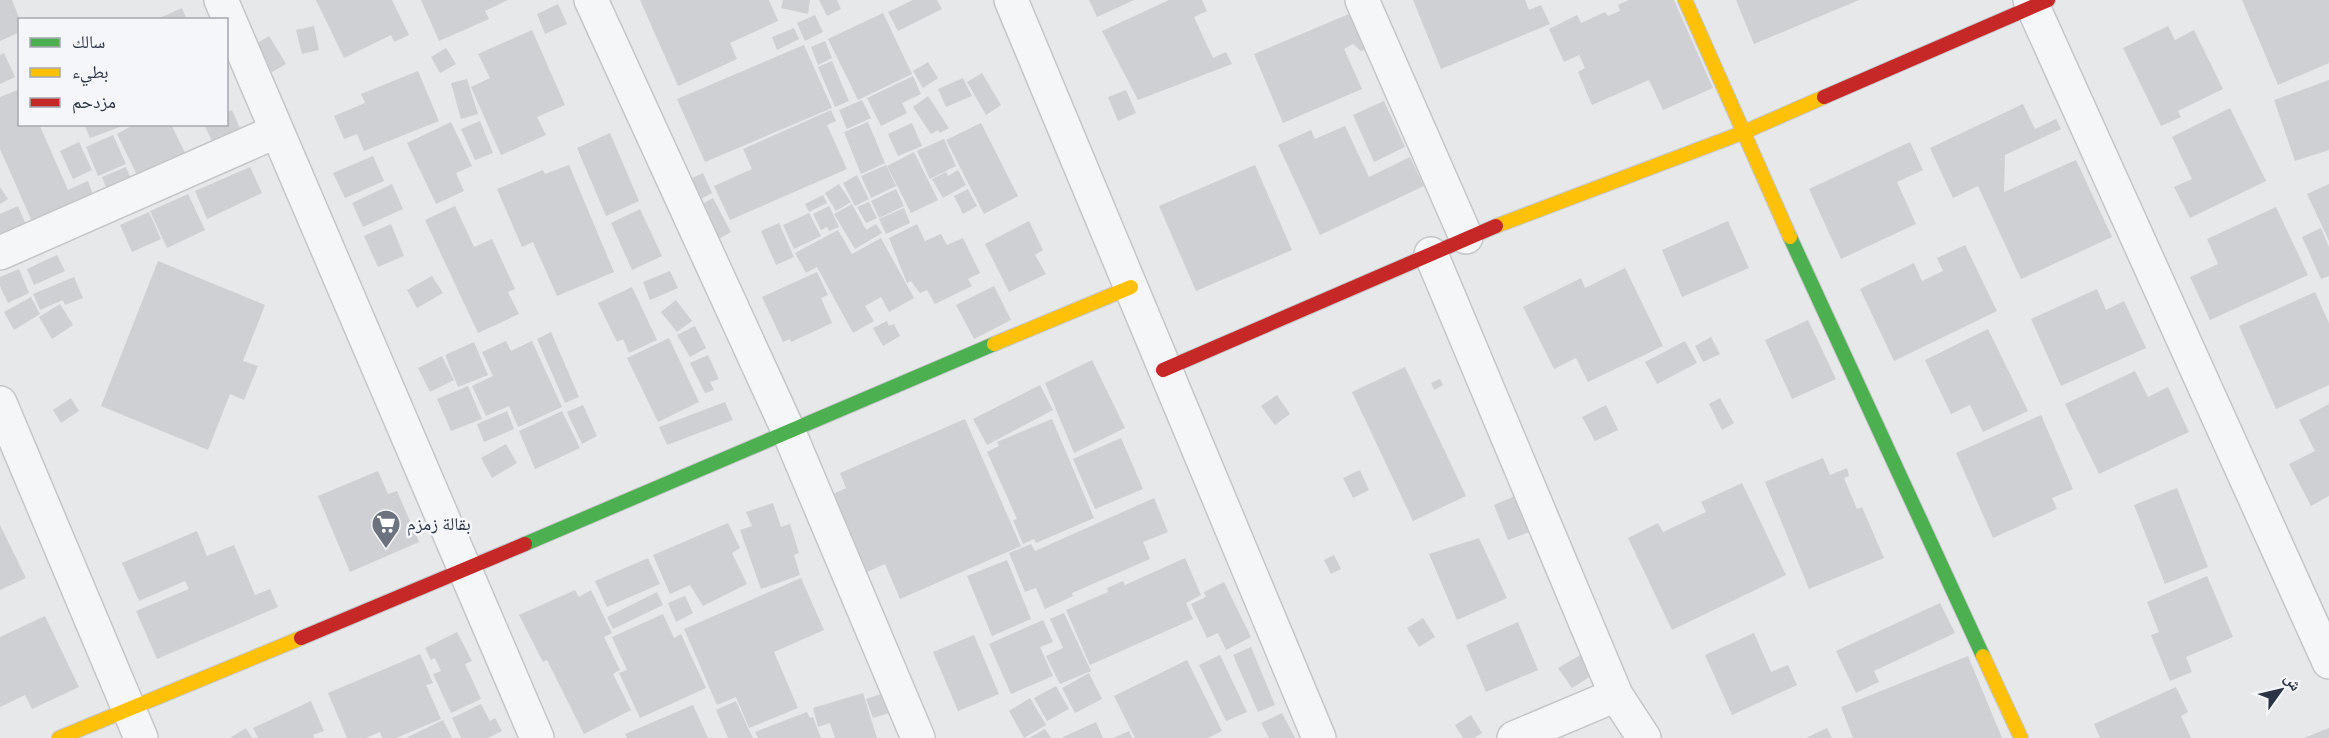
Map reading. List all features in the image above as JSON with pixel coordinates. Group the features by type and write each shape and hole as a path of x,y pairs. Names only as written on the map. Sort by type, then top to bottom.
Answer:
{"street":[{"path":"221,0 537,738"},
{"path":"591,0 788,430 918,738"},
{"path":"1011,0 1163,369 1319,738"},
{"path":"1362,0 1466,237"},
{"path":"1685,0 1742,133 2021,738"},
{"path":"1163,369 1466,237 1742,133 2037,2 2329,662"},
{"path":"0,253 277,131"},
{"path":"1431,254 1617,696 1644,738"},
{"path":"59,738 135,724 466,570 788,430 1131,287"},
{"path":"0,403 135,724"},
{"path":"1514,738 1617,696"}],"building":[{"path":"0,0 12,0 19,18 18,33 0,41"},
{"path":"316,0 392,0 409,35 394,42 391,35 344,58"},
{"path":"421,0 508,0 485,11 489,19 439,41"},
{"path":"640,0 769,0 778,21 730,43 737,59 678,86"},
{"path":"783,0 810,0 808,14 781,8"},
{"path":"819,0 837,0 841,9 827,16"},
{"path":"913,0 937,0 942,9 898,31 888,12"},
{"path":"1089,0 1134,0 1097,17"},
{"path":"1169,0 1202,0 1207,11 1194,17 1213,58 1226,52 1232,64 1138,100 1102,31"},
{"path":"1413,0 1525,0 1529,10 1541,5 1550,24 1441,69"},
{"path":"1629,0 1674,0 1713,88 1663,110 1649,80 1592,105 1578,72 1585,68 1579,55 1564,62 1549,29 1577,15 1581,23 1605,12 1608,16 1620,11 1618,5"},
{"path":"1736,0 1859,0 1754,44"},
{"path":"2242,0 2329,0 2329,63 2278,85"},
{"path":"558,4 567,24 545,34 537,14"},
{"path":"182,8 186,18 160,18"},
{"path":"1356,11 1369,48 1361,51 1353,44 1344,49 1362,89 1283,123 1254,54"},
{"path":"883,13 912,74 858,100 828,39"},
{"path":"815,15 823,32 805,41 797,23"},
{"path":"314,26 319,50 302,54 296,30"},
{"path":"2168,26 2175,40 2194,30 2223,89 2178,111 2181,117 2161,126 2123,48"},
{"path":"794,28 799,39 777,50 772,37"},
{"path":"532,30 565,105 537,117 546,135 501,155 471,87 490,78 478,54"},
{"path":"269,36 286,64 272,72 256,44"},
{"path":"825,41 832,58 818,65 811,47"},
{"path":"804,45 832,108 705,162 677,99"},
{"path":"446,48 456,64 440,73 431,57"},
{"path":"4,53 15,77 0,84 0,55"},
{"path":"832,61 849,101 835,107 818,67"},
{"path":"928,62 938,78 923,88 913,71"},
{"path":"418,71 439,121 364,151 357,134 344,139 334,116 365,103 361,94"},
{"path":"982,73 1001,105 986,115 967,82"},
{"path":"913,76 921,94 902,103 907,113 881,126 867,98"},
{"path":"963,78 972,96 946,107 938,89"},
{"path":"467,79 478,114 461,119 451,83"},
{"path":"2329,80 2329,150 2295,161 2274,100"},
{"path":"18,90 18,126 40,126 68,190 88,181 95,200 34,226 0,149 0,97"},
{"path":"1126,90 1136,113 1118,121 1108,97"},
{"path":"928,96 949,128 940,133 938,130 931,134 913,107"},
{"path":"862,100 871,118 847,129 839,110"},
{"path":"1384,101 1405,147 1374,162 1353,115"},
{"path":"2023,104 2035,129 2056,119 2061,129 2005,155 2004,192 2076,160 2112,237 2021,279 1978,186 1953,198 1930,148"},
{"path":"2230,108 2266,181 2190,218 2174,187 2192,179 2172,137"},
{"path":"232,110 245,140 217,152 205,126 228,126 228,111"},
{"path":"831,110 836,121 827,125 847,169 730,220 714,186 752,169 743,149"},
{"path":"480,121 493,153 475,160 461,129"},
{"path":"451,122 472,166 456,173 464,191 436,204 407,143"},
{"path":"868,122 885,163 861,174 844,132"},
{"path":"912,123 922,146 898,156 888,134"},
{"path":"981,123 1018,196 984,214 946,140"},
{"path":"85,126 123,126 90,138"},
{"path":"131,126 172,126 185,153 138,177 117,134"},
{"path":"1345,126 1369,177 1410,157 1424,186 1320,235 1278,145 1311,130 1315,139"},
{"path":"610,133 639,201 606,216 577,148"},
{"path":"113,135 126,164 98,176 86,147"},
{"path":"944,139 956,166 930,179 917,151"},
{"path":"79,142 92,170 73,179 60,151"},
{"path":"1910,142 1923,170 1897,182 1916,224 1841,259 1809,189"},
{"path":"914,152 938,200 911,213 887,166"},
{"path":"373,156 384,181 345,198 333,173"},
{"path":"569,165 614,272 557,296 533,242 522,247 497,189 543,170 545,174"},
{"path":"886,165 896,186 871,198 861,176"},
{"path":"1255,165 1292,250 1196,291 1159,206"},
{"path":"126,167 133,184 109,195 102,177"},
{"path":"250,167 262,193 207,219 195,191"},
{"path":"958,170 966,185 943,198 932,179 946,172 948,176"},
{"path":"703,173 712,193 701,199 692,178"},
{"path":"857,175 869,199 855,206 843,183"},
{"path":"392,184 403,209 363,227 352,203"},
{"path":"839,184 851,202 836,211 825,193"},
{"path":"2329,184 2329,241 2307,194"},
{"path":"0,187 8,199 0,204"},
{"path":"896,189 904,206 879,218 871,201"},
{"path":"968,189 977,206 963,214 954,196"},
{"path":"188,194 205,230 167,248 150,211"},
{"path":"823,195 827,203 809,212 805,204"},
{"path":"713,198 731,232 717,240 700,205"},
{"path":"869,202 877,218 866,223 857,207"},
{"path":"852,204 866,230 876,224 882,233 855,249 834,214"},
{"path":"18,206 30,234 0,247 0,214"},
{"path":"455,206 474,247 492,239 515,289 508,292 519,314 478,333 425,220"},
{"path":"829,206 839,227 829,231 827,227 821,230 813,214"},
{"path":"2276,207 2308,275 2210,320 2190,277 2218,264 2207,239"},
{"path":"904,208 910,223 886,234 879,219"},
{"path":"640,209 662,256 632,270 611,223"},
{"path":"149,212 161,239 132,252 120,225"},
{"path":"809,213 821,236 794,249 783,225"},
{"path":"1029,221 1043,250 1035,255 1046,274 1009,292 985,244"},
{"path":"1728,221 1749,268 1682,297 1662,250"},
{"path":"779,223 794,257 776,265 761,231"},
{"path":"391,224 404,256 378,267 364,236"},
{"path":"917,224 925,241 941,234 947,245 963,238 980,273 968,279 972,286 935,304 927,290 920,293 911,281 907,283 889,238"},
{"path":"2321,228 2329,247 2329,276 2321,279 2302,237"},
{"path":"838,230 852,254 881,238 914,298 889,312 881,297 865,306 874,321 853,333 817,267 806,273 795,253"},
{"path":"1965,245 1997,311 1894,361 1860,289 1914,263 1922,281 1943,271 1937,258"},
{"path":"57,255 65,271 34,285 27,269"},
{"path":"158,261 265,305 243,361 258,366 244,400 230,394 208,450 101,406"},
{"path":"1625,268 1663,346 1588,382 1576,358 1554,369 1523,307 1581,278 1585,288"},
{"path":"19,269 29,293 8,303 0,286 0,277"},
{"path":"670,271 678,288 650,300 643,282"},
{"path":"817,272 828,295 821,298 832,323 791,342 790,339 783,342 762,297"},
{"path":"432,276 443,293 417,308 407,290"},
{"path":"74,277 83,298 65,305 63,300 40,310 33,294"},
{"path":"994,286 1011,320 974,339 956,305"},
{"path":"632,287 657,340 629,353 623,339 617,342 598,303"},
{"path":"2097,289 2106,310 2124,301 2146,348 2061,386 2031,319"},
{"path":"2315,292 2329,323 2329,385 2276,409 2239,326"},
{"path":"31,297 40,314 14,330 4,312"},
{"path":"676,300 692,321 677,332 661,312"},
{"path":"60,304 73,325 52,339 39,317"},
{"path":"1808,320 1836,379 1792,399 1765,340"},
{"path":"887,321 889,326 894,324 900,336 883,346 873,328"},
{"path":"695,326 706,348 690,357 677,335"},
{"path":"1988,329 2028,411 1983,432 1970,405 1951,414 1925,360"},
{"path":"551,332 579,397 565,403 537,339"},
{"path":"1711,337 1720,354 1703,362 1695,346"},
{"path":"669,338 699,402 658,422 627,358"},
{"path":"506,341 511,351 532,341 562,407 518,427 509,406 486,416 472,386 493,376 482,352"},
{"path":"1685,341 1697,363 1657,384 1645,362"},
{"path":"474,342 488,375 458,387 445,355"},
{"path":"708,355 719,379 710,382 714,390 705,393 690,363"},
{"path":"442,356 454,380 430,392 418,368"},
{"path":"1092,360 1125,428 1074,453 1045,383"},
{"path":"1405,367 1466,496 1413,521 1352,392"},
{"path":"2135,371 2148,397 2168,387 2189,432 2099,474 2065,404"},
{"path":"1440,379 1443,385 1434,390 1431,383"},
{"path":"1040,385 1053,410 987,445 973,419"},
{"path":"468,386 482,419 451,431 437,399"},
{"path":"1277,395 1290,414 1275,425 1261,406"},
{"path":"71,398 79,411 61,423 53,410"},
{"path":"1720,398 1734,423 1722,430 1709,404"},
{"path":"725,402 733,420 667,445 659,427"},
{"path":"2329,404 2329,496 2311,506 2289,464 2315,451 2299,420"},
{"path":"583,405 597,436 582,444 567,412"},
{"path":"1606,405 1618,430 1595,441 1582,417"},
{"path":"507,411 514,429 484,442 477,424"},
{"path":"562,411 580,448 535,469 519,431"},
{"path":"2041,415 2073,489 2052,498 2057,509 1993,538 1956,453"},
{"path":"965,419 1021,546 900,599 885,564 865,573 831,495 846,488 840,473"},
{"path":"1052,419 1094,518 1036,543 1034,539 1023,544 1013,520 1017,519 987,452 999,446 997,442"},
{"path":"1121,438 1143,489 1095,509 1073,459"},
{"path":"506,444 517,463 492,478 481,458"},
{"path":"1823,458 1830,475 1847,468 1849,476 1844,478 1857,509 1862,507 1884,558 1809,589 1765,482"},
{"path":"1360,470 1369,490 1353,498 1343,478"},
{"path":"378,471 388,494 397,491 419,542 350,572 318,496"},
{"path":"1742,483 1786,575 1672,630 1628,538 1658,523 1663,532 1706,512 1701,502"},
{"path":"2177,488 2208,567 2165,584 2134,505"},
{"path":"1517,495 1532,531 1508,540 1494,505"},
{"path":"1154,498 1168,532 1143,542 1150,559 1072,593 1073,596 1045,609 1036,588 1025,592 1009,553 1031,544 1035,551"},
{"path":"773,503 781,527 790,524 799,553 794,555 800,575 761,589 740,530 752,526 746,512"},
{"path":"728,523 740,548 732,553 747,584 703,606 690,585 670,594 653,555"},
{"path":"0,525 26,578 0,590"},
{"path":"197,531 207,556 234,545 255,595 270,589 278,607 157,659 136,611 189,589 185,581 139,601 122,563"},
{"path":"1479,538 1507,598 1457,620 1429,554"},
{"path":"1334,555 1341,569 1331,574 1324,560"},
{"path":"648,558 660,584 607,607 595,581"},
{"path":"1185,558 1201,595 1186,603 1193,619 1090,665 1066,610 1108,592 1107,588 1123,581 1125,585"},
{"path":"1007,560 1031,619 992,636 967,576"},
{"path":"2207,576 2233,637 2186,657 2192,672 2170,681 2151,635 2159,632 2147,602"},
{"path":"801,578 824,630 774,652 798,708 749,728 736,697 717,705 684,629"},
{"path":"1224,582 1251,637 1226,650 1218,633 1207,638 1191,604 1206,597 1204,592"},
{"path":"575,590 579,597 591,590 612,633 604,637 620,670 613,674 631,710 584,734 547,660 543,662 519,615"},
{"path":"657,592 663,605 613,629 607,617"},
{"path":"685,596 693,613 676,622 668,603"},
{"path":"1940,603 1955,633 1874,671 1879,682 1856,693 1836,651"},
{"path":"1064,613 1091,671 1060,684 1046,656 1063,648 1050,619"},
{"path":"663,614 674,638 681,634 706,688 640,718 619,673 627,670 612,637"},
{"path":"45,616 79,687 32,709 25,695 0,707 0,637"},
{"path":"1423,618 1435,637 1419,647 1407,628"},
{"path":"1043,620 1053,642 1040,647 1053,676 1011,694 989,644"},
{"path":"1518,622 1538,670 1486,692 1466,645"},
{"path":"457,632 472,661 465,664 481,699 451,713 433,674 441,671 435,658 431,660 425,648"},
{"path":"1754,633 1771,672 1788,665 1797,685 1732,715 1705,655"},
{"path":"974,635 999,694 958,711 933,652"},
{"path":"1251,647 1275,705 1258,712 1233,655"},
{"path":"420,654 433,683 426,685 441,719 396,738 382,738 380,732 366,738 347,738 328,693"},
{"path":"1582,654 1594,674 1572,688 1558,668"},
{"path":"1220,655 1247,712 1226,721 1199,665"},
{"path":"1968,656 2002,738 1853,738 1841,707"},
{"path":"1187,660 1222,731 1208,738 1135,738 1114,696"},
{"path":"1089,673 1102,699 1075,713 1062,688"},
{"path":"1056,686 1069,709 1047,721 1034,698"},
{"path":"2176,687 2188,712 2181,716 2191,738 2100,738 2094,724"},
{"path":"890,691 896,711 873,718 866,699"},
{"path":"863,693 877,738 835,738 830,723 818,727 813,708"},
{"path":"1030,698 1046,725 1024,738 1009,711"},
{"path":"311,701 324,731 313,735 314,738 258,738 253,728"},
{"path":"736,701 753,738 728,738 716,710"},
{"path":"481,704 490,721 495,718 502,731 488,738 461,738 452,718"},
{"path":"693,705 708,738 627,738 625,734"},
{"path":"807,712 810,718 813,717 821,738 758,738 755,732"},
{"path":"1282,713 1295,738 1269,738 1261,723"},
{"path":"1471,715 1482,733 1474,738 1463,738 1455,725"},
{"path":"443,720 452,738 406,738"},
{"path":"1096,722 1103,738 1061,738"},
{"path":"246,728 252,738 230,738"},
{"path":"1827,728 1832,738 1806,738"},
{"path":"2329,728 2329,738 2304,738"},
{"path":"1045,729 1051,738 1029,738"},
{"path":"1129,731 1132,738 1113,738"}],"traffic: fast":[{"path":"1790,237 1983,656"},
{"path":"525,544 994,344"}],"traffic: slow":[{"path":"1685,0 1790,237"},
{"path":"1496,226 1742,133 1824,97"},
{"path":"994,344 1131,287"},
{"path":"59,738 301,638"},
{"path":"1983,656 2021,738"}],"traffic: jam":[{"path":"1824,97 2048,0"},
{"path":"1163,370 1496,226"},
{"path":"301,638 525,544"}],"place":[{"name":"بقالة زمزم","path":"386,550"}]}
